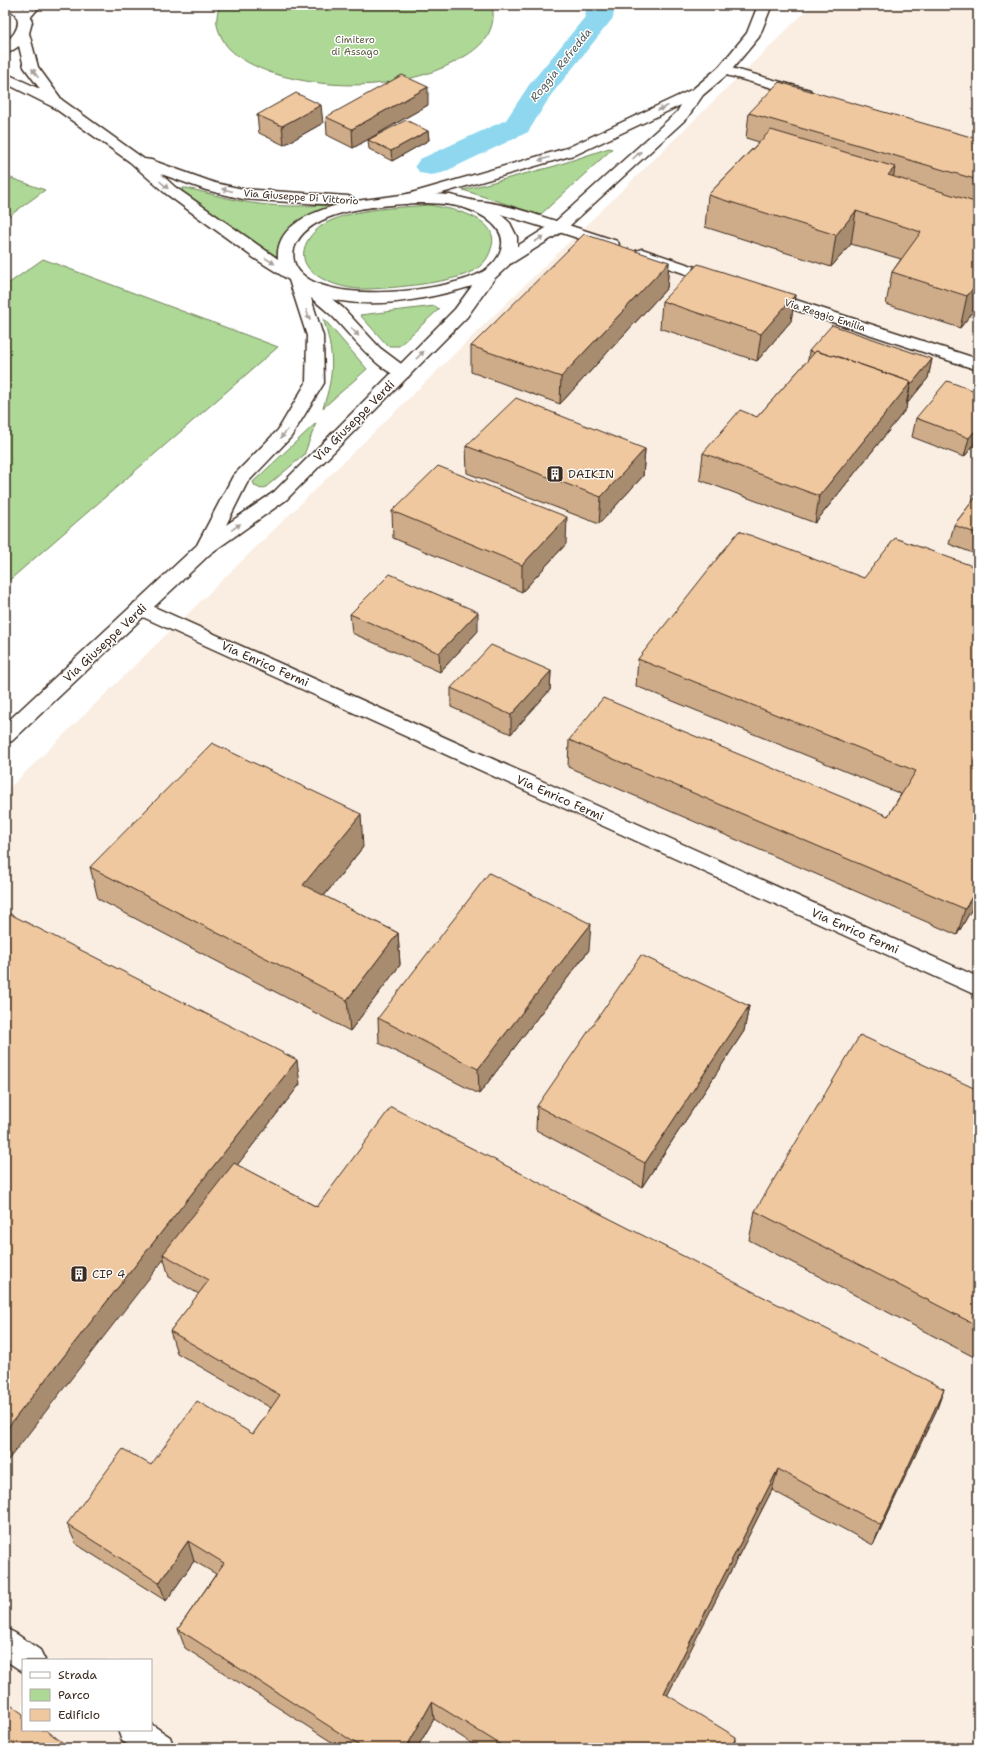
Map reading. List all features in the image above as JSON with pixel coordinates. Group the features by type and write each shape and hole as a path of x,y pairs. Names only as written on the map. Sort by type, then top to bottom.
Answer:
{"main road":[{"path":"12,5 24,16 34,5"},
{"path":"296,278 327,293 358,298 433,291 462,285 488,276 506,260 559,227 682,115 698,92 724,70 754,34 765,5"},
{"name":"Via Giuseppe Di Vittorio","path":"24,16 26,25 23,34 31,67 58,104"},
{"path":"5,48 13,44 23,34"},
{"path":"724,70 816,96"},
{"name":"Via Giuseppe Di Vittorio","path":"5,77 58,104 135,159 170,190 260,255 296,278"},
{"path":"406,199 572,151 698,92"},
{"name":"Via Giuseppe Di Vittorio","path":"135,159 211,186 243,194 377,202"},
{"path":"402,372 374,352 337,312 296,278 288,267 285,260 285,252 288,243 293,234 303,226 334,210 377,202 438,198 502,210 559,227 731,284"},
{"path":"472,205 485,210 497,218 507,230 511,241 506,260"},
{"name":"Via Giuseppe Verdi","path":"5,736 204,549 280,496 461,313 488,276"},
{"name":"Via Giuseppe Verdi","path":"204,549 239,480 285,433 315,383 315,336 296,278"},
{"name":"Via Reggio Emilia","path":"753,291 978,365"},
{"name":"Via Enrico Fermi","path":"141,608 978,987"},
{"path":"5,1643 29,1659"},
{"path":"134,1731 159,1748"}],"shaded area":[{"path":"812,5 978,5 978,1748 5,1748 5,792"}],"green space":[{"name":"Cimitero di Assago","path":"220,5 492,5 493,21 488,34 479,46 467,55 445,67 422,75 397,81 346,85 320,83 272,73 241,58 230,50 222,39 217,24 217,14"},
{"path":"609,148 612,149 540,215 463,190 555,166"},
{"path":"5,176 45,190 5,219"},
{"path":"183,188 259,204 286,206 331,205 330,208 313,214 283,254 276,256 182,191"},
{"path":"428,205 472,216 482,222 489,229 493,238 490,253 479,267 463,275 437,282 362,289 348,288 328,282 316,275 305,261 305,245 309,238 322,225 330,221 352,213"},
{"path":"43,259 278,347 5,584 5,286"},
{"path":"435,306 439,309 399,346 388,346 360,315"},
{"path":"323,318 367,369 323,408 330,384 332,363 327,331"},
{"path":"316,423 304,455 266,487 261,489 255,486 253,482"}],"building":[{"path":"402,75 428,87 352,129 326,117"},
{"path":"779,82 978,139 978,180 749,113"},
{"path":"296,93 321,105 282,126 257,115"},
{"path":"406,120 428,131 391,151 368,140"},
{"path":"771,130 895,167 888,175 978,203 978,282 967,296 892,272 921,232 856,211 836,235 708,195"},
{"path":"584,234 669,262 561,377 471,346"},
{"path":"698,264 795,295 761,334 662,301"},
{"path":"832,325 932,359 910,386 911,382 833,355 809,351"},
{"path":"816,351 832,356 833,355 911,382 819,496 703,453 740,410 757,417"},
{"path":"947,381 978,392 978,427 969,438 916,418"},
{"path":"516,398 645,449 601,497 466,446"},
{"path":"438,466 567,517 522,565 392,511"},
{"path":"978,494 978,534 954,525"},
{"path":"739,531 864,578 895,538 978,568 978,886 965,909 569,740 603,698 888,816 916,771 638,659"},
{"path":"390,574 478,612 439,653 350,614"},
{"path":"491,645 551,671 511,715 451,688"},
{"path":"212,743 361,814 303,885 398,933 347,1000 90,867"},
{"path":"489,873 591,924 478,1069 378,1018"},
{"name":"CIP 4","path":"10,914 297,1060 5,1431 5,919"},
{"path":"641,955 749,1006 645,1163 537,1106"},
{"path":"860,1035 978,1090 978,1326 755,1211"},
{"path":"391,1107 944,1389 881,1525 778,1469 664,1693 736,1737 731,1748 506,1748 432,1702 406,1748 363,1748 178,1629 224,1563 188,1541 159,1583 67,1524 123,1449 151,1465 197,1401 253,1434 280,1395 170,1331 209,1280 163,1254 234,1163 317,1207"},
{"path":"5,1701 22,1713 22,1731 47,1731 70,1748 5,1748"}],"waterway":[{"name":"Roggia Refredda","path":"431,166 517,126 539,91 599,18 601,5"}],"place":[{"name":"DAIKIN","path":"555,474"},
{"name":"CIP 4","path":"79,1274"}]}
